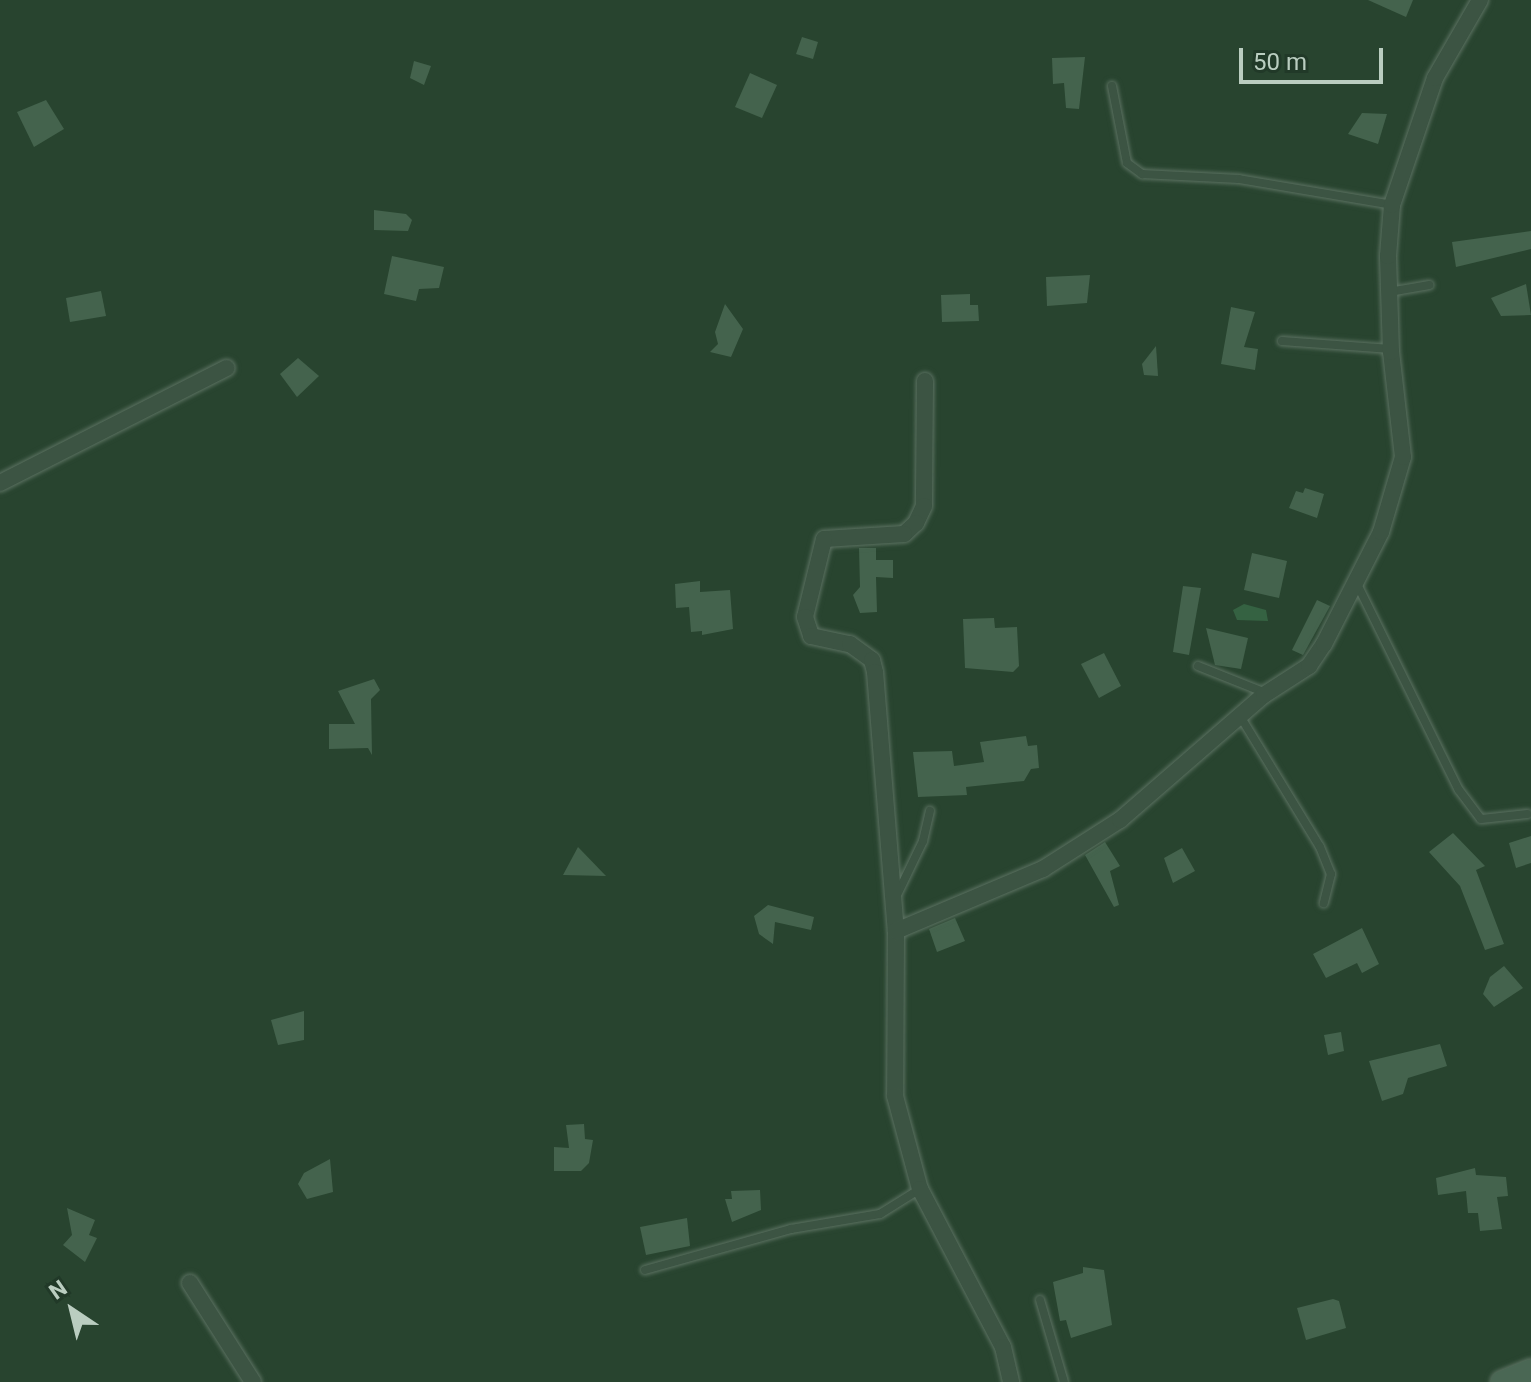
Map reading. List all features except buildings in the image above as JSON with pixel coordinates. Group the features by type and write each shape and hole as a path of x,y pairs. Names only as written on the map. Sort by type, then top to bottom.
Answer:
{"main road":[{"path":"1502,1382 1531,1370"}],"street":[{"path":"896,931 999,890 1068,853 1120,820 1266,693 1309,666 1381,532 1403,457 1391,349 1392,205 1435,78 1480,0"},
{"path":"0,483 227,368"},
{"path":"925,381 924,506 916,523 904,534 887,537 843,534 824,539 805,617 811,636 850,644 872,660 896,931 895,1096 920,1189 1003,1347 1011,1382"},
{"path":"190,1283 253,1382"}],"lane":[{"path":"1112,86 1127,163 1142,174 1239,179 1392,205"},
{"path":"1389,292 1429,285"},
{"path":"1282,341 1391,349"},
{"path":"1355,581 1459,790 1481,819 1528,814"},
{"path":"1198,666 1266,693"},
{"path":"1240,716 1320,847 1331,874 1324,903"},
{"path":"893,904 923,841 930,811"},
{"path":"645,1270 776,1233 880,1214 920,1189"},
{"path":"1040,1300 1064,1382"}],"shaded area":[{"path":"1244,604 1266,610 1268,621 1237,620 1233,610"}]}
